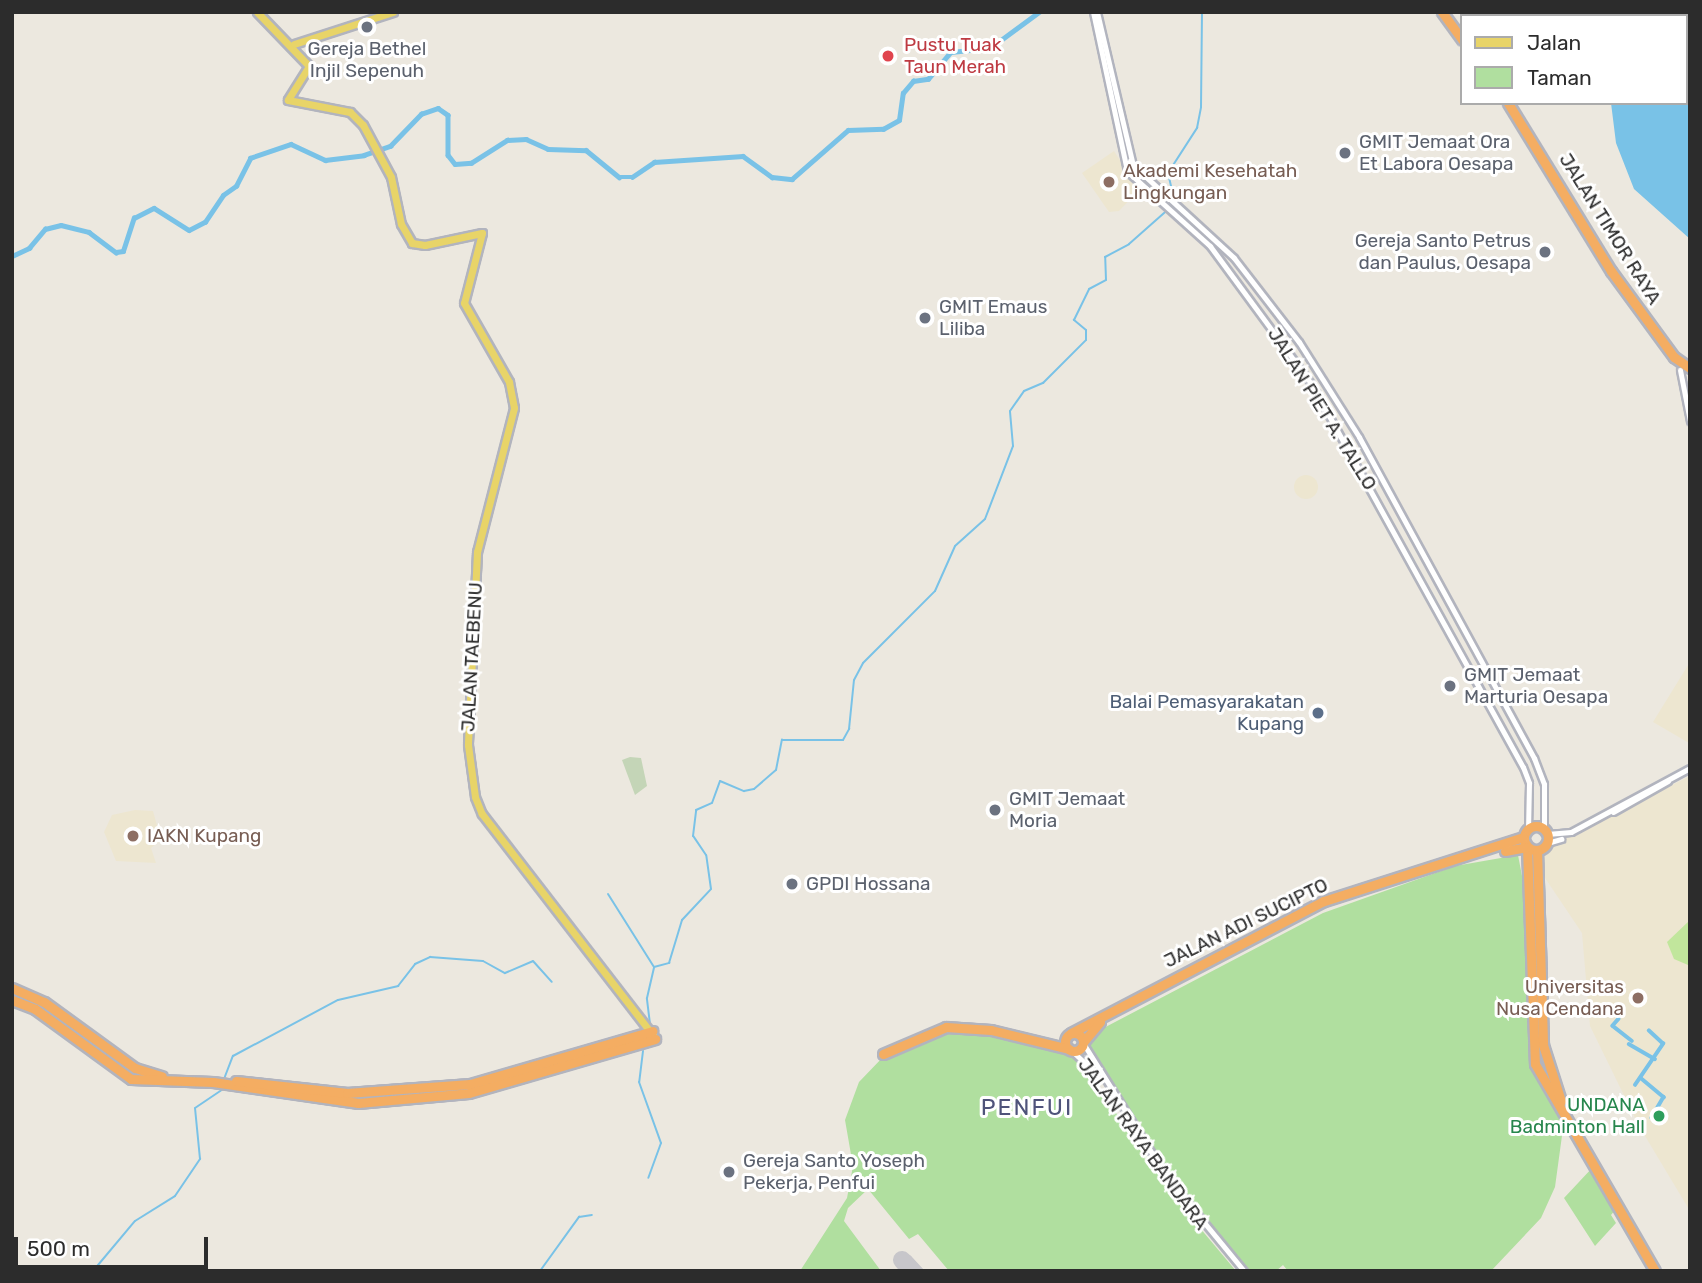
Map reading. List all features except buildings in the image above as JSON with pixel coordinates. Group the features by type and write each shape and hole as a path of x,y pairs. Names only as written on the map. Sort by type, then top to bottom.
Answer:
{"highway":[{"path":"1442,12 1460,37"},
{"name":"JALAN TIMOR RAYA","path":"1509,105 1611,271 1685,368"},
{"path":"1529,842 1546,836"},
{"path":"1529,842 1546,836"},
{"path":"1529,842 1532,1043 1549,1079 1658,1271"},
{"name":"JALAN ADI SUCIPTO","path":"1040,1040 1070,1033 1366,889 1464,858 1529,842"},
{"name":"JALAN ADI SUCIPTO","path":"1070,1050 1083,1042 1108,1017 1177,979"},
{"path":"12,988 44,1002 137,1069 160,1076 231,1082 358,1103 469,1093 651,1030"},
{"path":"12,1000 35,1009 131,1079 213,1080"},
{"path":"883,1054 946,1027 1040,1040 1070,1050 1070,1033"},
{"path":"1070,1033 1083,1042"}],"main road":[{"path":"257,12 294,44 393,12"},
{"name":"JALAN PIET A. TALLO","path":"1095,12 1133,165 1210,246 1299,366 1528,779 1529,842"},
{"name":"JALAN TAEBENU","path":"294,44 309,69 287,97 295,105 319,103 350,112 380,152 395,187 401,225 412,243 425,245 482,233 464,303 509,382 514,408 477,552 468,745 481,813 651,1030"},
{"name":"JALAN PIET A. TALLO","path":"1168,204 1177,207 1215,236 1275,311 1309,360 1408,520 1542,777 1546,836"},
{"path":"1265,318 1275,311"},
{"path":"1299,366 1309,360"},
{"path":"1685,368 1690,421"},
{"path":"1486,703 1500,696"},
{"path":"1546,836 1571,832 1678,772 1690,768"},
{"name":"JALAN RAYA BANDARA","path":"1083,1042 1092,1065 1192,1212"},
{"name":"JALAN RAYA BANDARA","path":"1070,1050 1084,1060 1192,1212 1242,1271"}],"shaded area":[{"name":"Akademi Kesehatah Lingkungan","path":"1114,151 1139,190 1119,211 1109,212 1082,173"},
{"path":"1306,475 1315,478 1318,487 1315,496 1306,499 1297,496 1294,487 1297,478"},
{"path":"1690,662 1690,743 1689,743 1653,722"},
{"name":"Universitas Nusa Cendana","path":"1690,776 1690,1211 1639,1126 1590,1026 1582,933 1541,872 1541,852"},
{"name":"IAKN Kupang","path":"135,810 153,811 161,840 151,848 156,863 116,861 104,832 112,815"}],"green space":[{"path":"630,757 641,758 647,786 635,795 622,760"},
{"path":"1518,855 1526,897 1532,1063 1564,1121 1555,1187 1541,1218 1491,1271 1288,1271 1283,1265 1276,1271 1246,1271 1177,1188 1090,1057 1088,1050 1096,1032 1323,913 1455,866"},
{"path":"1690,920 1688,965 1674,959 1667,942"},
{"path":"972,1029 1077,1057 1179,1203 1236,1271 949,1271 918,1234 909,1239 868,1189 848,1208 844,1221 881,1271 800,1271 847,1198 853,1166 845,1120 859,1082 884,1056 931,1033"},
{"path":"1593,1167 1616,1209 1611,1215 1616,1223 1595,1246 1564,1198"}],"water":[{"path":"1675,12 1690,12 1690,239 1634,189 1616,143 1611,105 1688,105 1688,14"}],"waterway":[{"path":"12,256 29,248 45,229 61,225 89,232 116,252 123,251 134,218 154,208 189,230 205,222 223,195 236,186 250,158 291,144 325,160 364,155 390,146 421,114 438,108 448,115 448,155 455,164 471,163 507,140 526,139 548,149 586,150 619,177 632,177 654,162 743,156 772,177 792,179 848,130 883,129 899,120 903,93 913,81 928,79 951,52 990,48 1039,12"},
{"path":"1174,199 1168,173 1197,128 1201,107 1202,12"},
{"path":"1554,12 1578,12"},
{"path":"1654,12 1663,12"},
{"path":"608,894 654,967 669,963 682,920 711,889 706,855 693,836 696,810 712,803 720,781 744,791 754,789 776,770 782,740 843,740 849,729 854,680 863,663 935,591 955,546 985,519 1013,446 1010,411 1024,391 1043,383 1086,340 1086,330 1074,320 1089,289 1106,280 1105,257 1129,244 1165,212"},
{"path":"224,1079 233,1056 338,1000 398,986 415,964 430,957 483,961 505,973 533,961 552,982"},
{"path":"650,1024 647,998 654,968"},
{"path":"1619,1019 1613,1026 1632,1041"},
{"path":"1635,1085 1663,1044 1649,1031"},
{"path":"1629,1044 1655,1059"},
{"path":"643,1051 639,1082 661,1143 648,1178"},
{"path":"1641,1078 1664,1097 1652,1118"},
{"path":"93,1271 135,1221 175,1196 200,1159 195,1108 223,1089"},
{"path":"540,1271 579,1217 592,1215"}],"taxiway":[{"path":"905,1271 908,1258 920,1271"}],"runway":[{"path":"902,1260 912,1271"}],"place":[{"name":"Gereja Bethel Injil Sepenuh","path":"367,27"},
{"name":"Pustu Tuak Taun Merah","path":"888,56"},
{"name":"GMIT Jemaat Ora Et Labora Oesapa","path":"1345,153"},
{"name":"Akademi Kesehatah Lingkungan","path":"1109,182"},
{"name":"Gereja Santo Petrus dan Paulus, Oesapa","path":"1545,252"},
{"name":"GMIT Emaus Liliba","path":"925,318"},
{"name":"GMIT Jemaat Marturia Oesapa","path":"1450,686"},
{"name":"Balai Pemasyarakatan Kupang","path":"1318,713"},
{"name":"GMIT Jemaat Moria","path":"995,810"},
{"name":"IAKN Kupang","path":"133,836"},
{"name":"GPDI Hossana","path":"792,884"},
{"name":"Universitas Nusa Cendana","path":"1638,998"},
{"name":"UNDANA Badminton Hall","path":"1659,1116"},
{"name":"Gereja Santo Yoseph Pekerja, Penfui","path":"729,1172"}],"district":[{"name":"PENFUI","path":"1027,1107"}]}
